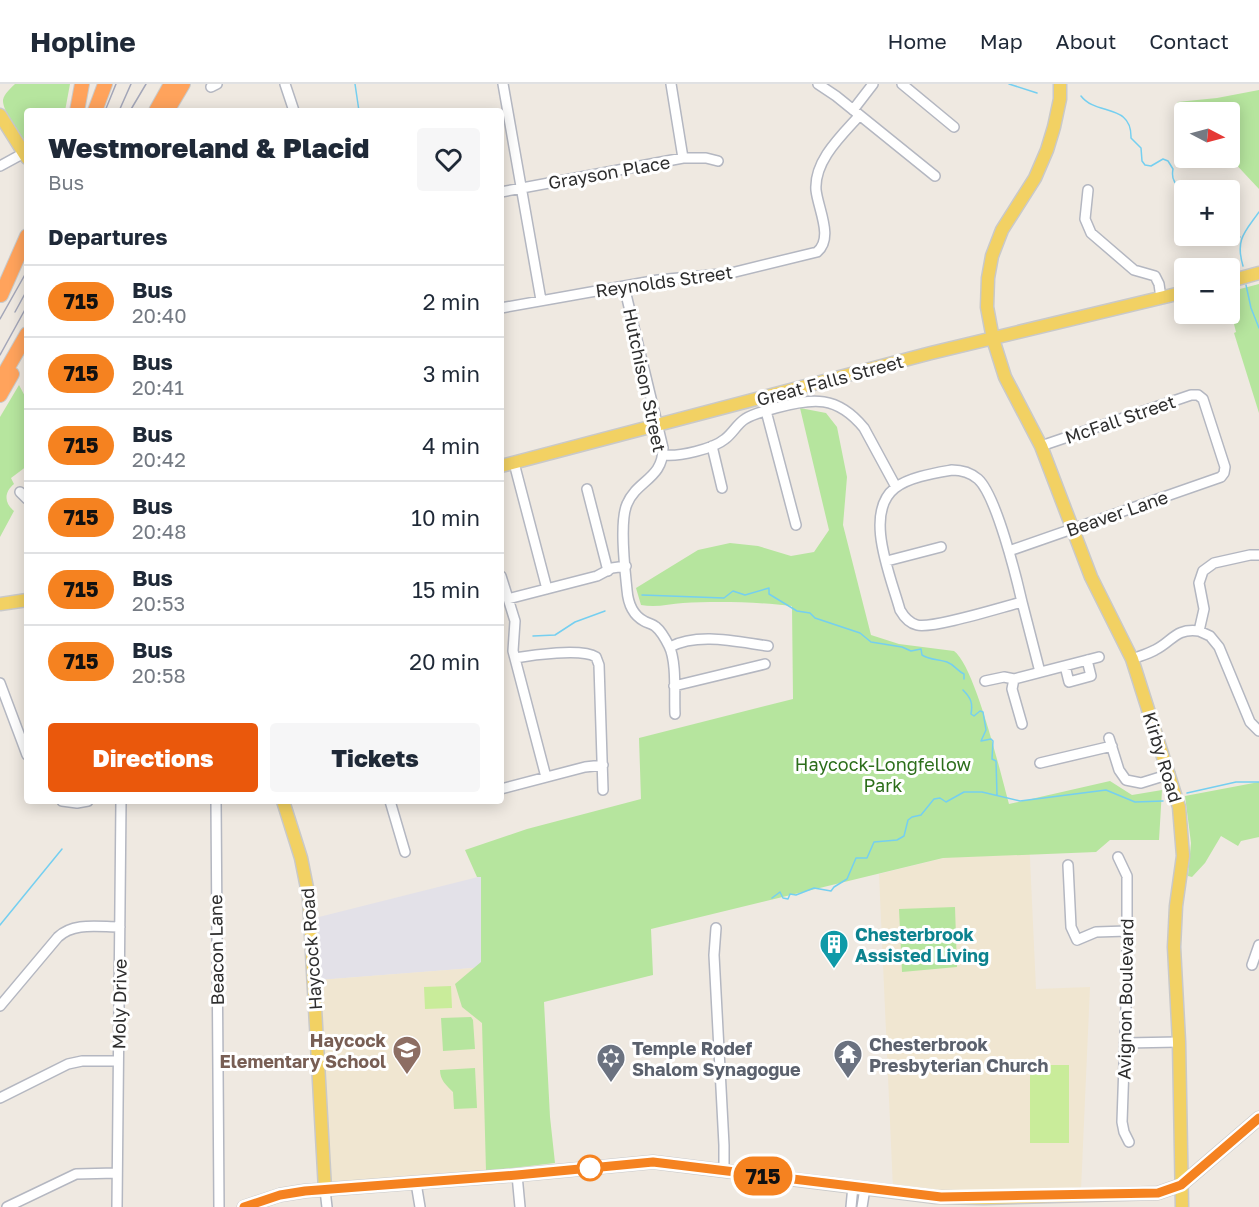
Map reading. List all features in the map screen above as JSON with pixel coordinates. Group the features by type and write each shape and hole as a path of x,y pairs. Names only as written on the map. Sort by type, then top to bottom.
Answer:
{"highway":[{"path":"78,108 82,84"},
{"path":"95,108 105,84"},
{"path":"158,108 171,84"},
{"path":"169,108 183,84"},
{"path":"1,296 24,243"},
{"path":"1,296 24,256"},
{"path":"0,381 24,339"},
{"path":"0,395 24,353"}],"main road":[{"name":"Kirby Road","path":"1060,84 1060,99 1047,150 1035,178 1002,230 992,256 987,294 993,339 1013,395 1041,446 1091,578 1132,659 1179,807 1183,840 1174,947 1179,1042 1182,1207"},
{"path":"0,115 24,154"},
{"path":"1240,278 1259,273"},
{"name":"Great Falls Street","path":"504,465 808,385 1174,295"},
{"path":"0,604 24,600"},
{"name":"Haycock Road","path":"284,804 301,858 309,898 326,1190"},
{"path":"244,1207 280,1195 653,1162 919,1196 984,1202 1154,1193 1166,1192 1181,1185 1257,1124"}],"street":[{"path":"285,84 293,108"},
{"path":"503,84 541,300"},
{"path":"671,84 683,158"},
{"path":"818,84 935,176"},
{"path":"856,113 873,84"},
{"path":"902,84 954,127"},
{"name":"Reynolds Street","path":"504,307 657,279 745,270 817,252 823,245 825,236 816,190 818,174 826,155 856,113"},
{"path":"0,166 24,156"},
{"name":"Grayson Place","path":"504,192 683,158 706,158 718,161"},
{"path":"1088,190 1085,219 1091,233 1134,270 1155,276 1161,298"},
{"name":"Hutchison Street","path":"624,286 663,455 657,471 631,497 625,510 627,593 631,608 643,621 656,627 670,647"},
{"name":"McFall Street","path":"1041,446 1199,393 1203,399 1226,474"},
{"path":"663,455 677,455 712,446 725,439 743,420 766,411 804,401 823,401 840,406 864,428 896,487"},
{"path":"766,411 796,525"},
{"path":"712,446 722,488"},
{"path":"514,463 547,589"},
{"path":"1022,602 963,618 919,625 908,620 900,610 879,531 879,515 885,500 896,487 908,481 952,470 959,470 981,482 1009,551 1040,672"},
{"name":"Beaver Lane","path":"1009,551 1226,474"},
{"path":"587,489 608,571"},
{"path":"887,561 941,547"},
{"path":"1199,631 1204,609 1199,582 1203,571 1214,563 1259,555"},
{"path":"508,599 597,576 626,566"},
{"path":"504,586 515,621 513,645 515,658 546,777"},
{"path":"1132,659 1159,648 1175,634 1183,631 1199,631 1209,636 1219,647 1250,722 1259,731"},
{"path":"675,714 673,659 670,647 682,642 715,640 768,646"},
{"path":"515,658 585,653 596,657 599,665 603,790"},
{"path":"985,681 1004,677 1014,679 1100,657"},
{"path":"1065,666 1069,682 1091,676 1087,660"},
{"path":"674,686 765,664"},
{"path":"1014,679 1012,689 1022,724"},
{"path":"0,683 24,748"},
{"path":"1040,763 1110,742 1122,776 1130,782 1141,783 1170,774"},
{"path":"504,788 585,767 603,765"},
{"name":"Moly Drive","path":"117,1207 121,804"},
{"name":"Beacon Lane","path":"216,804 219,1207"},
{"path":"391,804 405,852"},
{"name":"Avignon Boulevard","path":"1118,857 1127,876 1122,1122 1129,1142"},
{"path":"1068,865 1071,927 1077,940 1096,932 1127,931"},
{"path":"0,1006 66,930 78,927 120,927"},
{"path":"716,928 714,956 724,1171"},
{"path":"1252,965 1259,945"},
{"path":"1125,1043 1179,1042"},
{"path":"0,1098 75,1062 118,1061"},
{"path":"7,1207 76,1174 116,1173"},
{"path":"517,1175 520,1207"},
{"path":"416,1183 420,1207"},
{"path":"851,1207 859,1187"},
{"path":"859,1187 862,1207"},
{"name":"Haycock Road","path":"326,1190 327,1207"}],"shaded area":[{"path":"1029,837 1036,989 1090,987 1081,1190 937,1195 893,1189 879,874"},
{"path":"482,876 486,967 319,980 315,918"},
{"name":"Haycock Elementary School","path":"486,967 495,1172 329,1185 319,980"}],"green space":[{"path":"15,84 70,84 66,108 24,108 24,140 3,105 8,91"},
{"path":"1259,90 1259,189 1239,168 1240,102 1177,102 1217,98"},
{"path":"1259,284 1259,413 1234,333 1236,332 1234,324 1240,324 1240,289"},
{"path":"19,385 24,394 24,468 11,478 14,484 8,490 7,501 14,511 0,537 0,417"},
{"name":"Haycock-Longfellow Park","path":"800,408 826,413 837,427 847,477 843,525 871,635 899,644 954,651 962,661 979,698 1009,804 1110,781 1132,795 1162,790 1159,840 1110,840 1096,852 943,858 651,929 653,975 544,1002 550,1117 555,1163 486,1171 482,1023 462,1007 455,984 481,962 481,877 477,877 465,850 527,829 641,799 639,738 793,699 792,606 724,602 647,606 641,605 636,588 698,550 730,543 758,546 791,556 814,552 829,530"},
{"path":"1259,782 1259,837 1241,841 1238,846 1221,836 1205,863 1192,877 1188,876 1191,843 1185,796"},
{"path":"955,907 957,967 902,972 899,909"},
{"path":"451,986 452,1008 425,1009 424,987"},
{"path":"471,1017 475,1049 443,1051 441,1018"},
{"path":"1030,1065 1069,1065 1069,1143 1030,1143"},
{"path":"475,1068 477,1108 454,1109 453,1092 442,1080 440,1070"}],"waterway":[{"path":"355,84 359,108"},
{"path":"1009,84 1037,93"},
{"path":"1081,96 1087,102 1126,119 1130,127 1131,138 1141,148 1142,161 1145,165 1151,166 1163,159 1168,161 1173,169 1174,182"},
{"path":"1243,266 1241,242 1259,212"},
{"path":"1246,285 1251,308 1259,328"},
{"path":"642,595 724,598 733,591 745,595 769,588 769,594 797,611 810,613 815,618 860,633 871,642 902,647 911,651 921,649 925,657 952,665 964,674 964,679"},
{"path":"533,636 555,635 575,622 605,611"},
{"path":"963,690 971,701 971,714 974,716 980,711 983,712 986,730 981,741 991,739 993,741 992,759 996,761 997,795"},
{"path":"1187,793 1236,782 1259,782"},
{"path":"772,898 780,892 783,898 788,899 790,894 796,895 814,888 831,891 847,879 856,858 867,858 874,842 897,840 904,836 908,820 921,815 934,799 940,798 946,802 964,792 982,792 1020,801 1106,790 1135,802 1163,801"},
{"path":"0,925 62,849"}],"railway":[{"path":"106,108 116,84"},
{"path":"120,108 131,84"},
{"path":"132,108 146,84"},
{"path":"0,319 24,276"},
{"path":"15,312 24,296"},
{"path":"0,355 24,311"}],"bus line":[{"name":"715","path":"244,1207 280,1195 305,1191 653,1162 914,1195 956,1198 1158,1193 1181,1185 1259,1118"}],"place":[{"name":"Chesterbrook Assisted Living","path":"834,970"},
{"name":"Haycock Elementary School","path":"407,1076"},
{"name":"Chesterbrook Presbyterian Church","path":"848,1080"},
{"name":"Temple Rodef Shalom Synagogue","path":"611,1084"}]}
